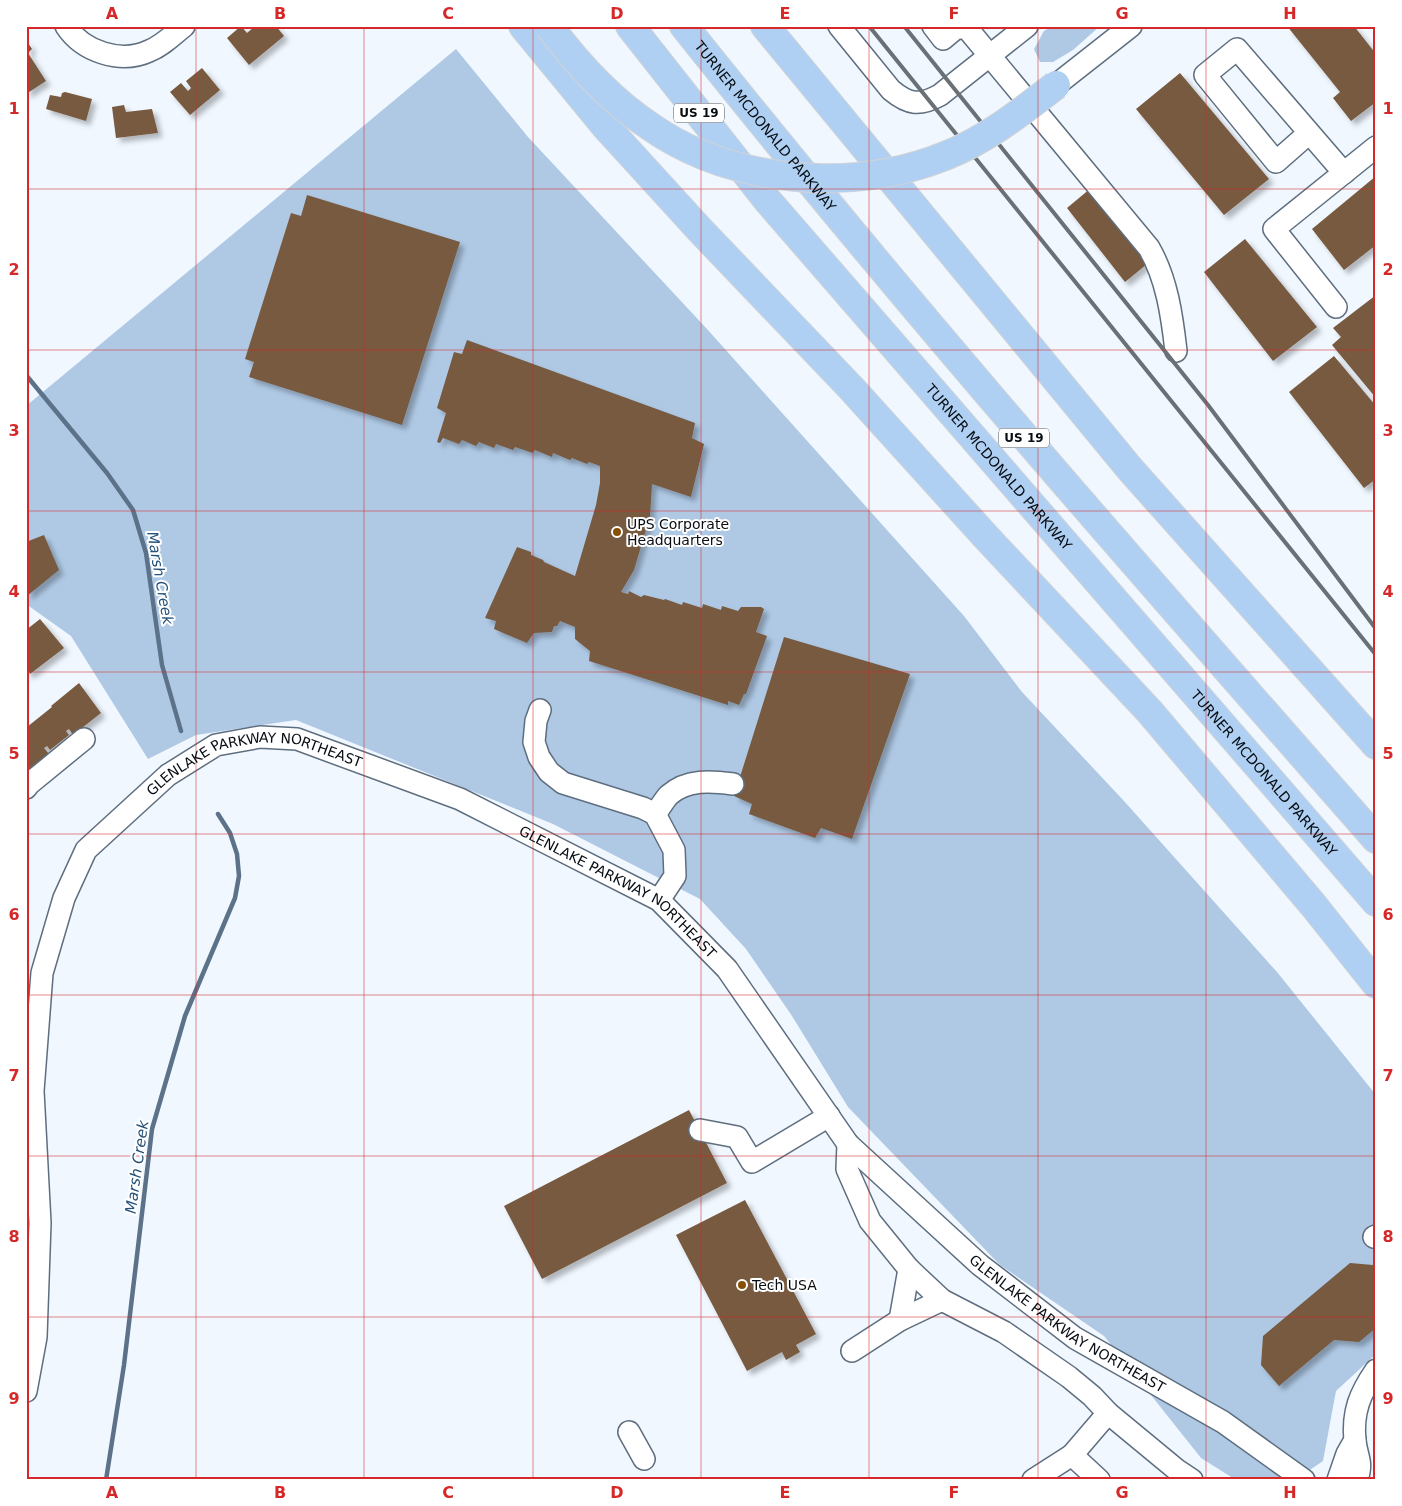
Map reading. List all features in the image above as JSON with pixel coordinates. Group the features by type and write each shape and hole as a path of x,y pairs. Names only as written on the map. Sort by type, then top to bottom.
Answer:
{"highway":[{"path":"523,26 606,127 680,208 852,389 986,537 1150,712 1314,906 1376,984"},
{"path":"549,26 581,67 603,90 652,128 679,144 708,156 763,172 790,176 850,178 881,174 944,156 974,143 1001,126 1056,85"},
{"name":"TURNER MCDONALD PARKWAY","path":"630,26 768,201 1376,902"},
{"name":"TURNER MCDONALD PARKWAY","path":"684,26 814,187 1030,445 1376,839"},
{"path":"765,26 1130,469 1376,745"}],"street":[{"path":"66,26 70,32 88,47 107,54 125,57 138,56 150,51 184,26"},
{"path":"840,26 891,90 901,98 914,103 927,102 940,94 990,57 1027,26"},
{"path":"933,26 943,39 955,29 966,27 1149,248 1157,261 1162,277 1176,351"},
{"path":"1056,85 1131,26"},
{"path":"1309,133 1276,162 1205,75 1237,49 1344,173"},
{"path":"1336,307 1274,230 1376,147"},
{"path":"540,710 536,721 534,742 549,772 564,783 643,808 656,814 674,850 675,876 659,900"},
{"name":"GLENLAKE PARKWAY NORTHEAST","path":"26,1391 36,1337 40,1223 33,1091 34,971 64,898 86,850 168,775 216,745 260,737 297,739 460,799 659,900 727,969 848,1144 980,1266 1075,1338 1223,1422 1304,1480"},
{"path":"26,788 84,740"},
{"path":"656,814 670,795 687,784 710,780 733,784"},
{"path":"700,1130 737,1137 752,1162 829,1116"},
{"path":"848,1144 847,1169 870,1221 908,1269 942,1300 1012,1338 1069,1377 1092,1396 1108,1413 1177,1470 1192,1480"},
{"path":"900,1320 908,1269"},
{"path":"852,1351 900,1320 942,1300"},
{"path":"1358,1480 1361,1468 1355,1440 1355,1410 1373,1380"},
{"path":"1033,1480 1072,1455 1108,1413"},
{"path":"629,1432 644,1459"},
{"path":"1338,1480 1347,1454 1355,1440"},
{"path":"1072,1455 1099,1480"}],"shaded area":[{"path":"1053,26 1100,26 1073,50 1053,62 1040,62 1034,49 1044,31"},
{"path":"456,49 528,137 707,329 964,616 1022,692 1124,801 1277,972 1376,1095 1376,1354 1336,1391 1323,1461 1295,1480 1236,1480 1201,1458 1104,1336 1000,1265 848,1107 792,1016 746,949 700,899 553,824 296,720 196,735 148,759 71,636 26,604 26,406"}],"building":[{"path":"241,26 247,33 255,26 276,26 284,36 249,65 227,38"},
{"path":"1287,26 1354,26 1376,54 1376,102 1351,121 1333,98 1340,92"},
{"path":"26,40 32,49 28,53 46,81 26,94"},
{"path":"202,68 220,90 190,115 170,92 181,83 188,91 191,88 186,81"},
{"path":"1180,73 1269,179 1224,215 1136,109"},
{"path":"65,92 92,99 86,121 46,109 50,95 61,97 62,93"},
{"path":"124,105 126,112 152,109 158,133 116,138 112,107"},
{"path":"1376,176 1376,245 1344,270 1312,229"},
{"path":"1091,188 1152,260 1125,282 1067,208"},
{"path":"307,195 460,242 402,425 249,377 254,362 245,359 291,213 301,216"},
{"path":"1245,239 1317,327 1273,361 1204,272"},
{"path":"1376,295 1376,398 1332,345 1341,337 1333,328"},
{"name":"UPS Corporate Headquarters","path":"467,340 695,423 692,438 704,444 691,497 652,484 650,516 634,570 621,592 628,594 629,591 641,597 644,595 665,599 682,605 683,602 702,608 703,604 721,610 722,606 738,611 741,607 761,607 764,609 756,632 767,636 746,694 744,694 739,705 728,701 728,705 589,661 590,651 575,639 575,627 560,621 557,626 554,626 552,632 534,633 527,643 494,629 496,621 485,618 517,547 531,552 531,555 575,576 596,505 600,483 600,466 589,462 587,464 572,458 570,460 553,453 552,457 535,450 533,453 515,447 513,450 496,444 494,448 479,442 476,446 462,440 459,444 443,438 440,443 437,442 446,413 437,408 454,352 462,354"},
{"path":"1334,356 1376,406 1376,479 1364,488 1289,392"},
{"path":"44,535 59,570 27,596 26,542"},
{"path":"40,619 64,648 30,674 29,672 26,674 26,630"},
{"path":"784,637 910,674 852,839 821,828 815,838 749,814 752,804 734,796"},
{"path":"79,683 101,713 73,735 69,729 66,731 69,735 50,750 47,746 44,748 49,754 26,772 26,726 52,707"},
{"path":"689,1110 727,1183 542,1279 504,1206"},
{"path":"745,1200 816,1334 796,1345 800,1352 786,1360 782,1352 747,1371 676,1235"},
{"path":"1350,1263 1373,1265 1376,1263 1376,1328 1359,1342 1334,1340 1279,1386 1261,1365 1263,1336"}],"waterway":[{"name":"Marsh Creek","path":"26,375 107,473 133,510 146,553 162,665 181,731"},
{"name":"Marsh Creek","path":"106,1480 124,1365 152,1129 185,1016 235,898 239,876 237,854 230,833 218,814"}],"railway":[{"path":"869,26 1376,655"},
{"path":"904,26 1208,405 1376,629"}],"place":[{"name":"UPS Corporate Headquarters","path":"617,532"},
{"name":"Tech USA","path":"742,1285"}]}
